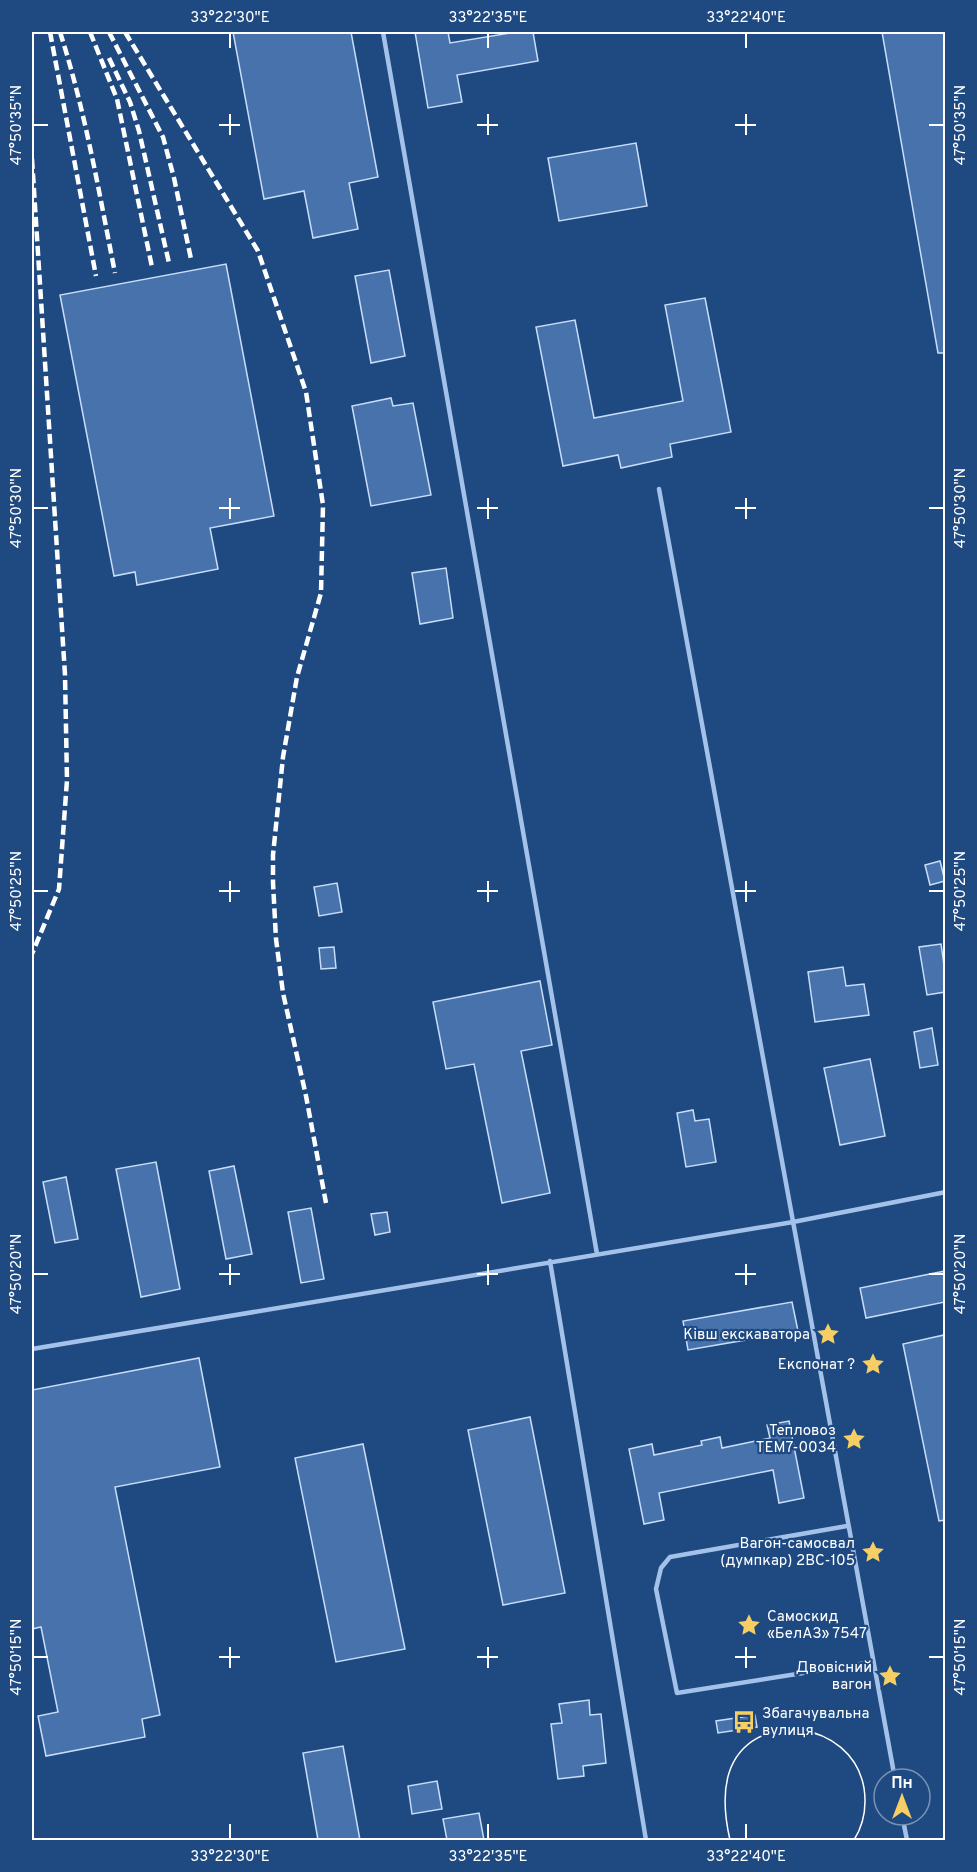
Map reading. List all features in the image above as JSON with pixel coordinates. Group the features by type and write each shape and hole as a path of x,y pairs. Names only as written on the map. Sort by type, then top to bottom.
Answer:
{"lane":[{"path":"383,32 597,1254"},
{"path":"659,489 893,1767"},
{"path":"32,1349 793,1222 945,1192"},
{"path":"549,1261 646,1840"},
{"path":"847,1526 670,1557 661,1568 656,1589 677,1693 873,1662"}],"building":[{"path":"233,32 351,32 378,177 349,183 358,229 313,238 304,191 264,199"},
{"path":"415,32 448,32 450,43 516,32 533,32 538,61 457,75 462,102 428,108"},
{"path":"882,32 945,32 945,353 938,353"},
{"path":"636,143 647,206 559,221 548,158"},
{"path":"226,264 274,516 210,528 218,569 137,585 135,572 114,576 60,295"},
{"path":"389,270 405,356 371,363 355,276"},
{"path":"705,298 731,432 670,444 672,457 621,468 618,455 563,466 536,327 575,320 594,418 683,401 665,305"},
{"path":"391,398 393,406 413,403 431,495 371,506 352,406"},
{"path":"446,568 453,618 420,624 412,573"},
{"path":"940,861 945,881 930,885 925,865"},
{"path":"337,883 342,912 319,916 314,887"},
{"path":"941,944 945,992 927,995 919,947"},
{"path":"334,947 336,968 321,969 319,948"},
{"path":"843,967 846,986 864,984 869,1015 815,1022 808,972"},
{"path":"540,981 552,1045 521,1051 550,1193 502,1203 474,1064 446,1069 433,1002"},
{"path":"932,1028 938,1065 920,1068 914,1032"},
{"path":"870,1059 885,1136 840,1145 824,1068"},
{"path":"693,1110 695,1121 709,1119 716,1162 686,1167 677,1113"},
{"path":"156,1162 180,1289 141,1297 116,1169"},
{"path":"234,1166 252,1254 226,1259 209,1171"},
{"path":"66,1177 78,1239 55,1243 43,1182"},
{"path":"311,1208 324,1279 301,1283 288,1212"},
{"path":"387,1212 390,1232 375,1235 371,1214"},
{"path":"945,1271 945,1302 866,1318 860,1288"},
{"path":"792,1302 798,1331 688,1350 683,1321"},
{"path":"944,1335 945,1520 939,1521 903,1344"},
{"path":"199,1358 220,1467 115,1487 160,1715 142,1719 145,1737 46,1756 38,1716 58,1712 41,1627 32,1629 32,1390"},
{"path":"530,1417 565,1593 503,1605 468,1430"},
{"path":"789,1421 804,1498 779,1503 773,1470 659,1493 664,1520 644,1524 629,1449 652,1444 654,1455 702,1445 701,1441 720,1437 722,1448 770,1438 767,1425"},
{"path":"363,1444 405,1649 336,1662 295,1458"},
{"path":"589,1700 590,1715 601,1714 606,1763 583,1766 584,1776 558,1779 551,1724 562,1723 559,1704"},
{"path":"755,1715 757,1727 718,1733 716,1721"},
{"path":"343,1746 360,1840 318,1840 303,1753"},
{"path":"437,1781 442,1809 412,1814 408,1786"},
{"path":"479,1813 484,1840 447,1840 443,1819"}],"tram line":[{"path":"730,1840 725,1798 729,1773 740,1752 757,1738 778,1731 800,1730 822,1736 841,1747 856,1765 864,1788 865,1802 864,1816 854,1840"}],"railway":[{"path":"50,32 96,276"},
{"path":"60,32 84,121 115,273"},
{"path":"90,32 117,99 152,267"},
{"path":"109,32 163,137 191,259"},
{"path":"125,32 258,251 306,392 323,505 321,593 297,677 283,757 273,855 273,883 276,939 283,993 306,1096 326,1203"},
{"path":"109,58 130,102 139,131 169,263"},
{"path":"32,159 65,675 67,780 59,889 32,954"}],"place":[{"name":"Ківш екскаватора","path":"828,1334"},
{"name":"Експонат ?","path":"873,1364"},
{"name":"Тепловоз ТЕМ7-0034","path":"854,1439"},
{"name":"Вагон-самосвал (думпкар) 2ВС-105","path":"873,1552"},
{"name":"Самоскид «БелАЗ» 7547","path":"749,1625"},
{"name":"Двовісний вагон","path":"890,1676"},
{"name":"Збагачувальна вулиця","path":"744,1722"}]}
